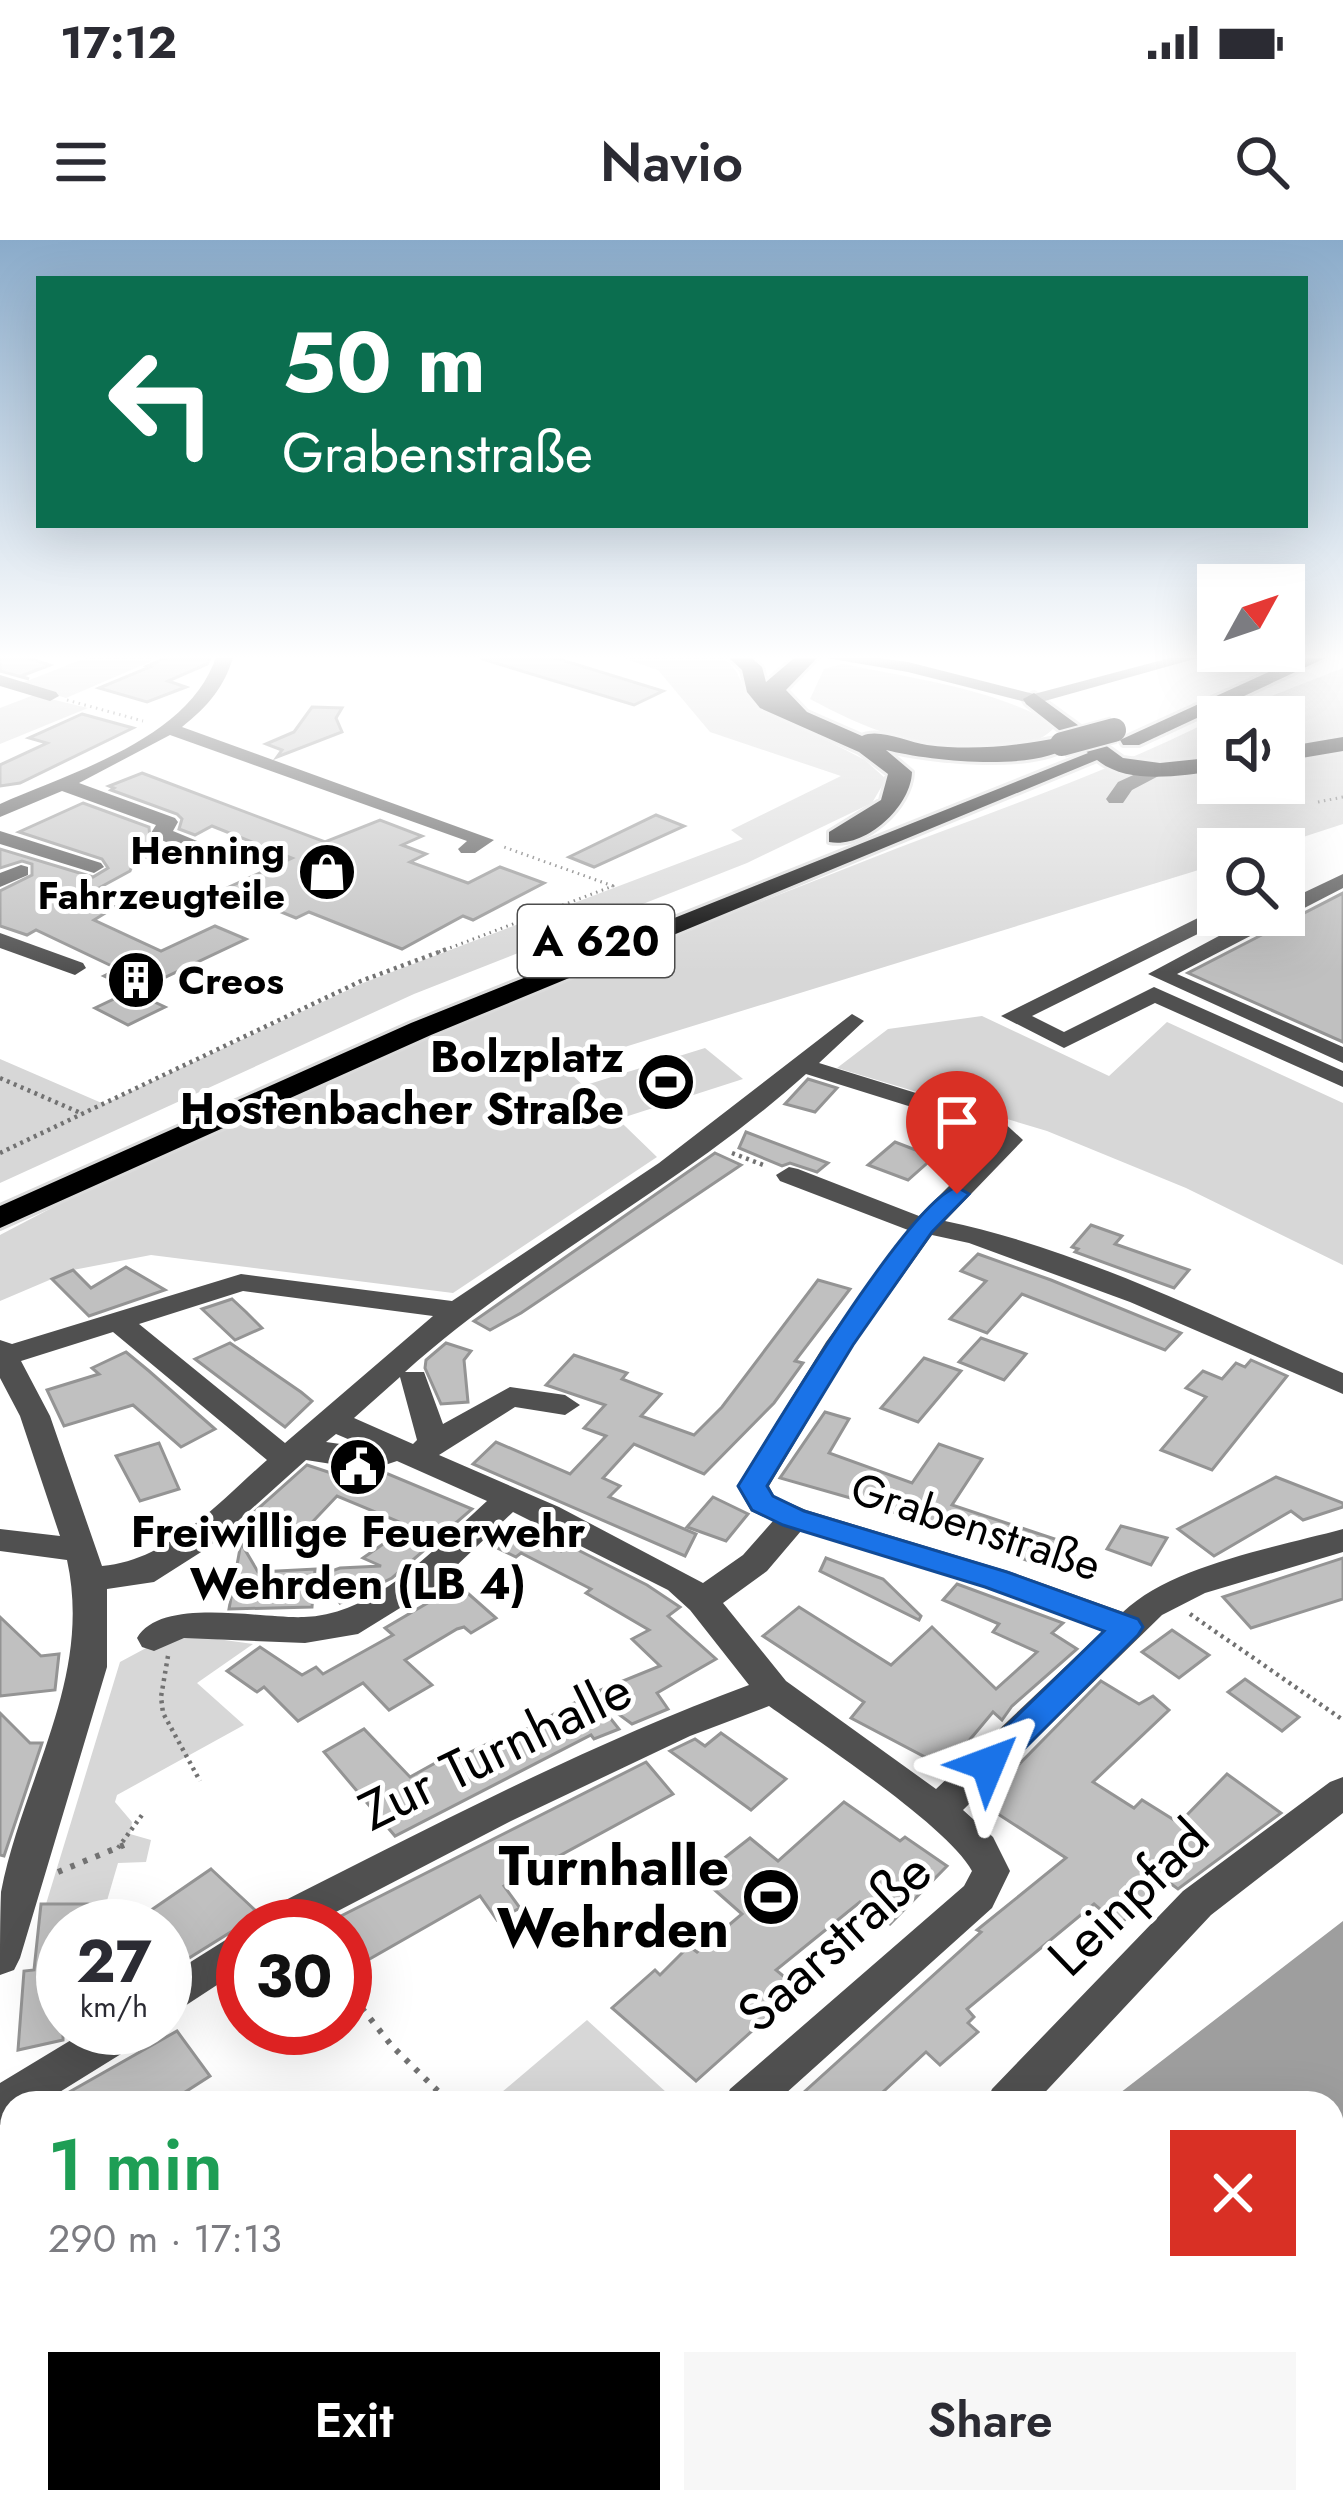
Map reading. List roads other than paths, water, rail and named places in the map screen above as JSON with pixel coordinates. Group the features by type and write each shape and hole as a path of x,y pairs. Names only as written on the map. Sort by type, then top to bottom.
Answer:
{"highway":[{"path":"787,863 885,810 902,784 900,772 885,760"},
{"name":"A 620","path":"0,1198 275,1073 1051,760"},
{"name":"A 620","path":"0,1218 421,1029 1053,760"},
{"path":"1096,760 1119,783 1160,770 1197,766"}],"street":[{"path":"0,811 106,760"},
{"path":"252,760 476,845"},
{"path":"59,783 169,822 160,833 208,852"},
{"path":"0,837 94,867"},
{"path":"1305,899 1343,880"},
{"path":"1197,925 1013,1016 1064,1041 1154,994 1343,1080"},
{"path":"1233,936 1159,974 1343,1056"},
{"path":"0,940 75,968"},
{"path":"0,1540 142,1574 197,1539 457,1310 704,1142 853,1021"},
{"path":"702,1601 755,1563 794,1518 762,1503 753,1486 841,1342 924,1227 1010,1140 975,1118 801,1065"},
{"path":"789,1175 924,1227 976,1236 1120,1289 1343,1384"},
{"path":"0,1958 89,1667 93,1601 35,1416 3,1352 120,1323 241,1282 457,1310"},
{"path":"120,1323 292,1453 323,1457 353,1453 370,1460 414,1451 511,1397 565,1405"},
{"path":"413,1379 414,1451"},
{"path":"332,1420 414,1451 649,1563 702,1601 773,1690 938,1811"},
{"path":"154,1638 179,1625 305,1630 346,1625 422,1579 508,1499"},
{"name":"Grabenstraße","path":"794,1518 996,1579 1127,1627"},
{"name":"Grabenstraße","path":"938,1811 1127,1627 1166,1597 1343,1540"},
{"name":"Zur Turnhalle","path":"325,1899 677,1726 773,1690"},
{"name":"Leinpfad","path":"1018,2091 1197,1903 1343,1792"},
{"name":"Saarstraße","path":"759,2091 978,1897 991,1871 979,1848 938,1811"},
{"path":"24,2091 83,2055"}],"place":[{"name":"Henning Fahrzeugteile","path":"327,872"},
{"name":"Creos","path":"136,980"},
{"name":"Bolzplatz Hostenbacher Straße","path":"666,1082"},
{"name":"Freiwillige Feuerwehr Wehrden (LB 4)","path":"358,1467"},
{"name":"Turnhalle Wehrden","path":"771,1897"}]}
